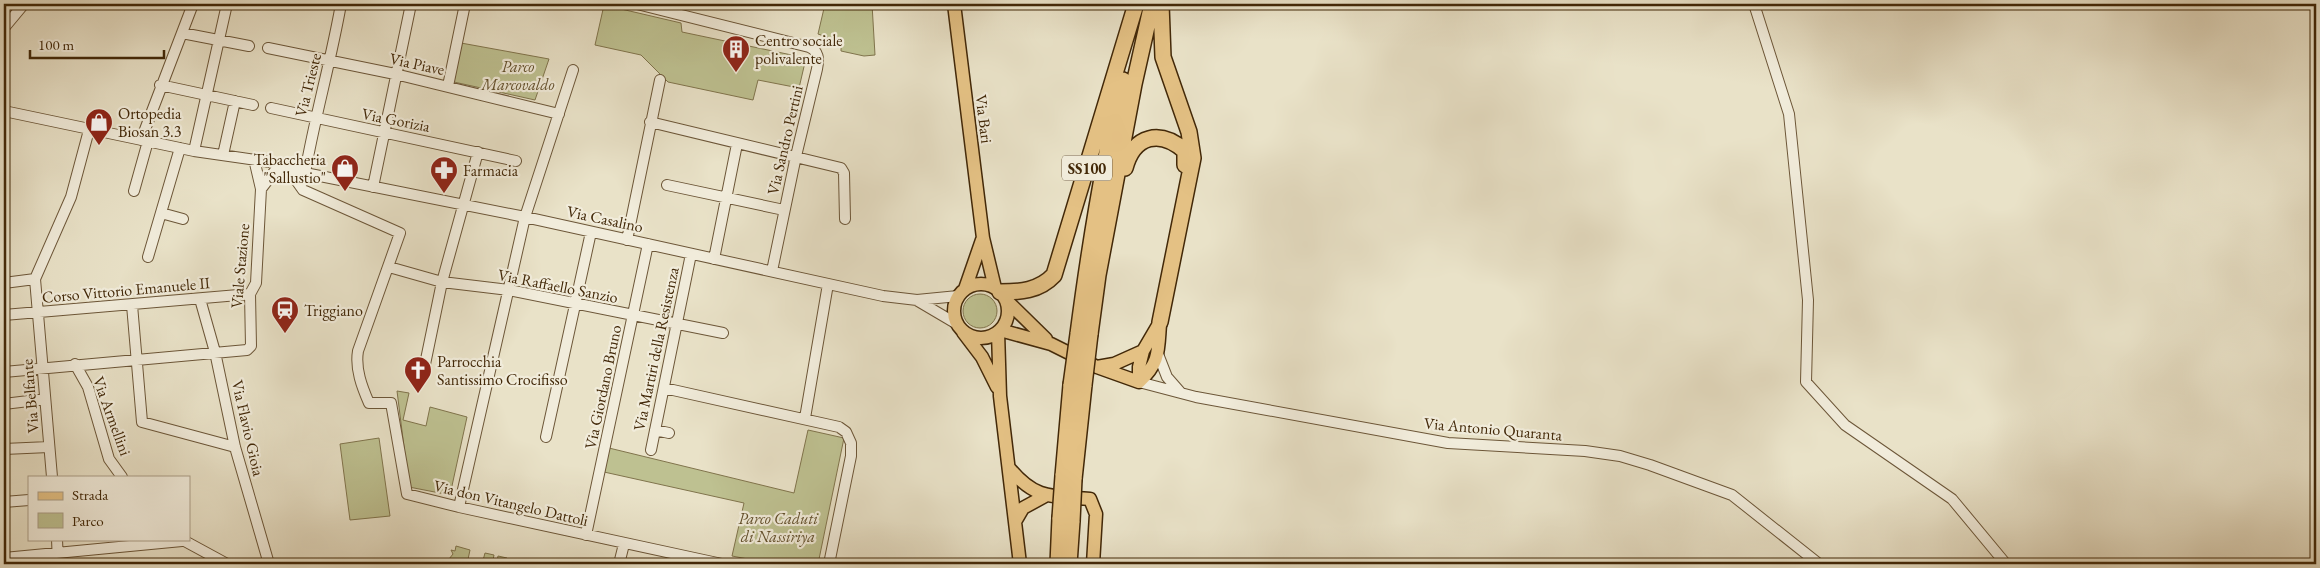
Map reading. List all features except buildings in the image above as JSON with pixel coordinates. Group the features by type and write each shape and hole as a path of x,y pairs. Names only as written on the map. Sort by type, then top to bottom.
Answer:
{"highway":[{"name":"SS100","path":"1000,293 1023,291 1046,283 1058,266 1136,4"},
{"name":"SS100","path":"1084,334 1086,274 1106,158 1121,87 1142,4"},
{"name":"SS100","path":"1105,244 1134,84 1152,4"},
{"name":"SS100","path":"1160,4 1163,57 1189,132 1193,158 1160,322"},
{"name":"SS100","path":"1069,564 1066,519 1068,477 1084,334 1128,156 1143,140 1158,137 1174,142 1185,151 1187,190"},
{"name":"SS100","path":"1058,564 1066,519"}],"main road":[{"name":"Via Bari","path":"954,4 983,238 1000,293"},
{"path":"983,238 962,292 954,305 954,315 959,327 982,356 1000,396"},
{"path":"962,292 975,285 986,285 1000,293 1051,344"},
{"path":"959,327 970,336 980,338 991,336 999,331 1005,323 1007,311 1000,293"},
{"path":"1139,382 1138,367 1143,351 1160,322"},
{"path":"1139,382 1151,371 1158,354 1160,322"},
{"path":"999,331 1051,344 1097,367 1139,382"},
{"path":"999,331 1000,396 1020,564"},
{"path":"1097,367 1114,364 1143,351"},
{"path":"1010,469 1032,491 1045,496 1090,499 1096,514 1093,564"},
{"path":"1016,520 1023,508 1045,496"}],"street":[{"path":"4,28 24,4"},
{"path":"134,191 160,85 193,4"},
{"path":"194,151 227,4"},
{"name":"Via Trieste","path":"306,173 315,119 330,62 340,4"},
{"path":"373,187 411,4"},
{"path":"448,86 465,4"},
{"name":"Via Sandro Pertini","path":"637,4 814,49 819,61 796,156 772,272"},
{"path":"1754,4 1790,114 1808,300 1806,382 1845,425 1952,499 2006,564"},
{"path":"182,33 250,46"},
{"name":"Via Piave","path":"268,48 448,86 559,114"},
{"path":"459,507 525,217 573,70"},
{"path":"627,240 660,80"},
{"path":"160,85 253,105"},
{"path":"223,155 235,101"},
{"name":"Via Gorizia","path":"271,108 516,161"},
{"name":"Via Casalino","path":"4,111 194,151 254,159 286,166 306,173 525,217 883,296 918,300 962,292"},
{"path":"650,122 841,168 844,173 845,219"},
{"path":"4,284 35,279 71,196 89,130"},
{"path":"714,259 737,144"},
{"path":"148,257 180,148"},
{"path":"423,374 442,282 478,152"},
{"name":"Viale Stazione","path":"215,352 247,350 251,346 250,294 256,283 261,189 254,159"},
{"path":"261,189 274,172 286,166 303,190 400,233 389,267"},
{"path":"668,185 784,210"},
{"path":"161,213 183,219"},
{"path":"546,437 591,232"},
{"name":"Via Giordano Bruno","path":"586,535 648,244"},
{"name":"Via Martiri della Resistenza","path":"651,450 691,254"},
{"name":"Via Raffaello Sanzio","path":"389,267 442,282 508,290 723,334"},
{"name":"Via don Vitangelo Dattoli","path":"389,267 358,351 358,373 368,403 391,403 407,494 624,544 722,564"},
{"name":"Via Belfante","path":"35,279 52,476"},
{"path":"805,418 828,284"},
{"name":"Corso Vittorio Emanuele II","path":"4,315 250,294"},
{"name":"Via Flavio Gioia","path":"200,299 215,352 235,447 269,564"},
{"name":"Via Casalino","path":"918,300 959,327"},
{"path":"132,305 142,422 235,447"},
{"path":"4,372 215,352"},
{"path":"1158,354 1167,377 1181,394"},
{"name":"Via Armellini","path":"75,364 88,387 110,459 121,476"},
{"name":"Via Antonio Quaranta","path":"1139,382 1181,394 1448,443 1584,451 1620,456 1650,465 1732,496 1819,564"},
{"path":"664,388 805,418 839,427 846,432 851,443 851,456 829,564"},
{"path":"4,404 45,399"},
{"path":"655,430 669,433"},
{"path":"4,449 49,447"},
{"path":"4,502 28,500"},
{"path":"57,540 58,559"},
{"path":"4,558 58,559 182,540 227,564"},
{"path":"619,564 624,544"}],"green space":[{"path":"825,4 872,4 875,55 864,56 841,51 841,42 818,34"},
{"path":"604,5 681,23 682,32 806,58 799,88 758,80 753,100 668,82 641,55 595,45"},
{"name":"Parco Marcovaldo","path":"461,43 549,59 535,100 454,82"},
{"path":"980,294 987,295 992,299 996,304 996,318 992,323 987,327 980,328 973,327 968,323 964,318 963,311 964,304 968,299 973,295"},
{"path":"397,391 409,393 403,420 426,426 430,407 467,417 450,495 409,487"},
{"name":"Parco Caduti di Nassiriya","path":"808,430 844,438 818,564 774,564 732,556 744,503 604,472 609,448 794,493"},
{"path":"379,438 390,516 350,520 340,444"},
{"path":"456,546 470,550 467,564 452,564 453,561 449,559 453,554 451,550 455,551"},
{"path":"485,553 494,555 493,560 497,561 498,556 507,558 506,564 482,564"}],"place":[{"name":"Centro sociale polivalente","path":"736,73"},
{"name":"Ortopedia Biosan 3.3","path":"99,146"},
{"name":"Tabaccheria \"Sallustio\"","path":"345,192"},
{"name":"Farmacia","path":"444,194"},
{"name":"Triggiano","path":"285,334"},
{"name":"Parrocchia Santissimo Crocifisso","path":"418,394"}]}
